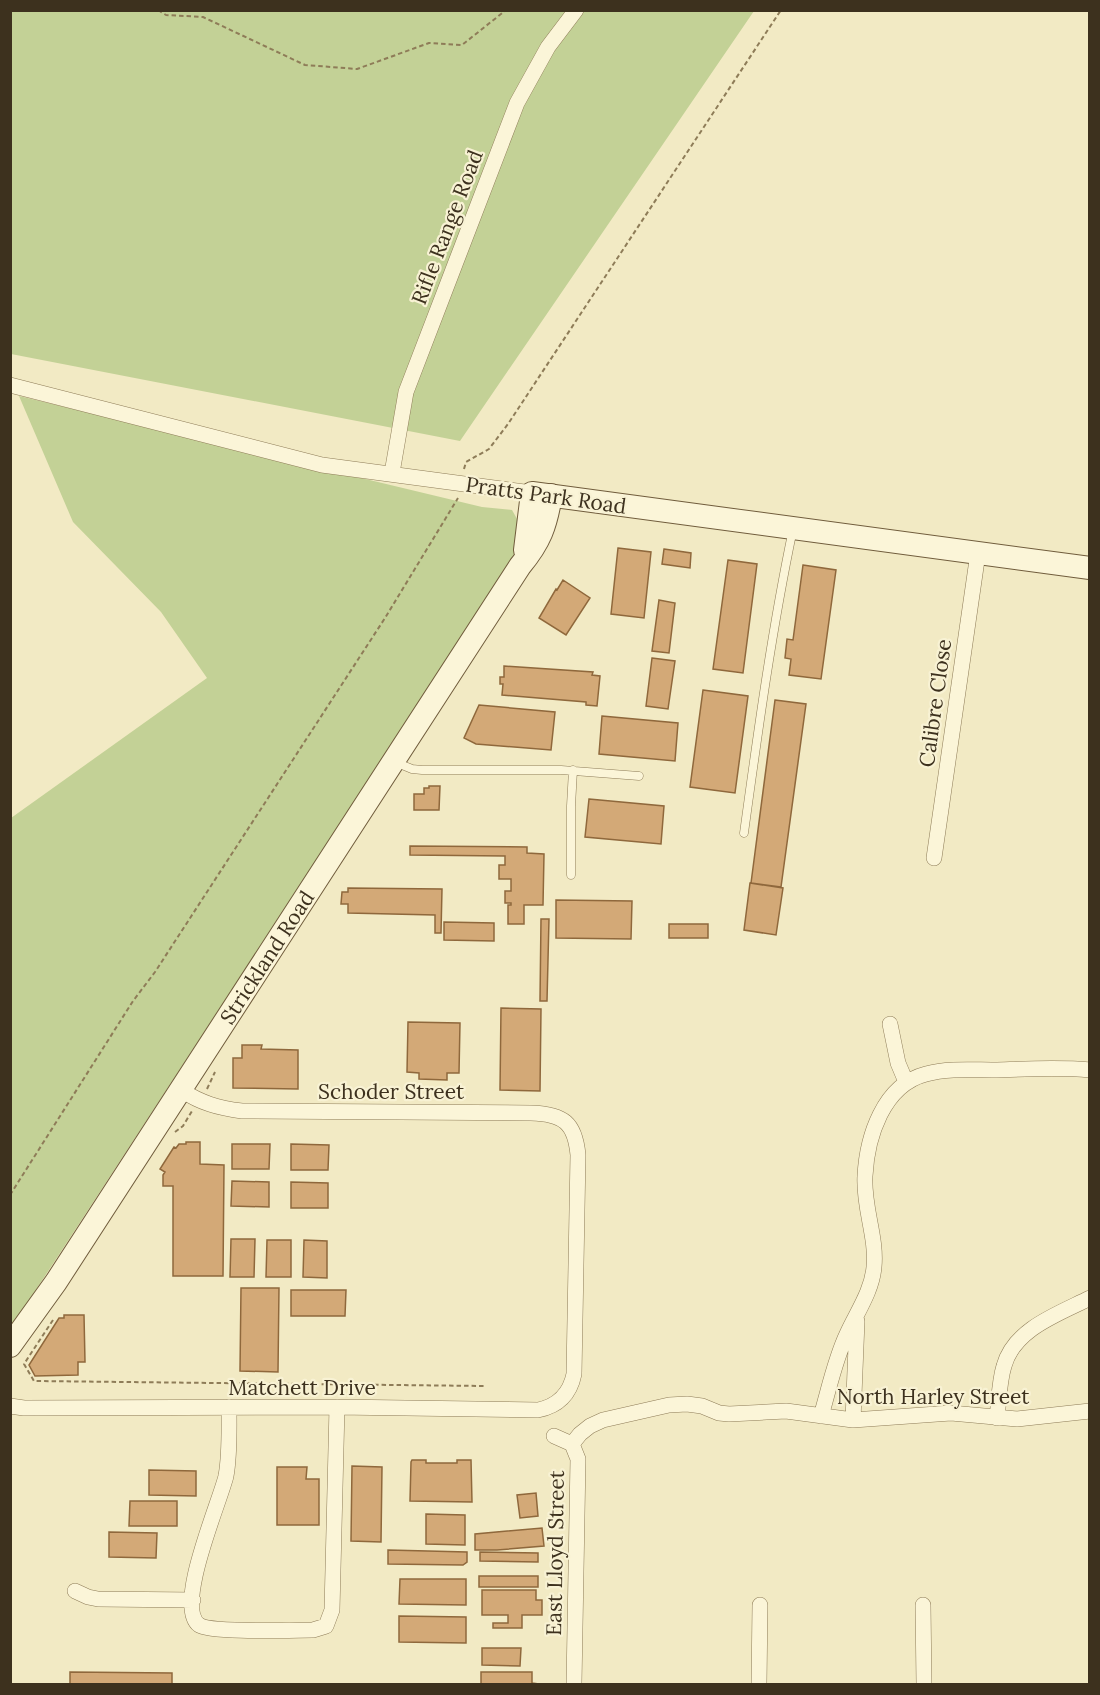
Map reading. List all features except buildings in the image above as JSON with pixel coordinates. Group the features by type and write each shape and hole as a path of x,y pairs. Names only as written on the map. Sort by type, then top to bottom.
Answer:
{"street":[{"name":"Rifle Range Road","path":"392,473 406,392 517,103 548,47 576,10"},
{"name":"Pratts Park Road","path":"10,385 322,465 1089,568"},
{"name":"Strickland Road","path":"10,1346 56,1282 520,566 528,532 542,494"},
{"name":"Calibre Close","path":"934,858 978,553"},
{"path":"890,1024 898,1063 906,1082"},
{"path":"821,1416 847,1334 857,1315 874,1269 874,1251 865,1188 868,1150 881,1114 896,1092 906,1082 924,1074 945,1071 1089,1070"},
{"name":"Schoder Street","path":"181,1090 198,1102 242,1111 531,1113 551,1115 565,1121 575,1135 578,1155 574,1374"},
{"path":"997,1418 1003,1368 1013,1346 1033,1328 1089,1298"},
{"path":"853,1420 857,1315"},
{"name":"Matchett Drive","path":"10,1406 24,1408 337,1407 538,1410 552,1406 564,1396 569,1390 574,1374"},
{"name":"North Harley Street","path":"572,1444 590,1426 603,1419 669,1405 702,1406 719,1413 729,1414 786,1411 853,1420 951,1413 997,1418 1036,1418 1089,1411"},
{"path":"229,1407 226,1473 196,1571 193,1614 196,1622 209,1628 313,1630 326,1626 332,1610 337,1407"},
{"name":"East Lloyd Street","path":"554,1436 572,1444 578,1459 574,1684"},
{"path":"75,1591 98,1599 193,1600"},
{"path":"759,1684 760,1605"},
{"path":"923,1605 924,1684"}],"lane":[{"path":"744,832 760,717 786,557 793,529"},
{"path":"394,761 412,769 422,770 573,770 639,776"},
{"path":"571,875 573,770"}],"path":[{"path":"158,10 166,15 203,17 305,65 357,69 429,43 462,45 506,10"},
{"path":"461,483 466,462 489,449 514,415 781,10"},
{"path":"10,1195 134,1000 155,972 385,618 456,503"},
{"path":"55,1317 24,1364 34,1381 486,1386"}],"green space":[{"path":"10,11 754,11 460,441 11,354"},
{"path":"19,396 482,507 512,510 521,526 517,553 11,1328 11,818 207,678 161,612 73,522"}]}
